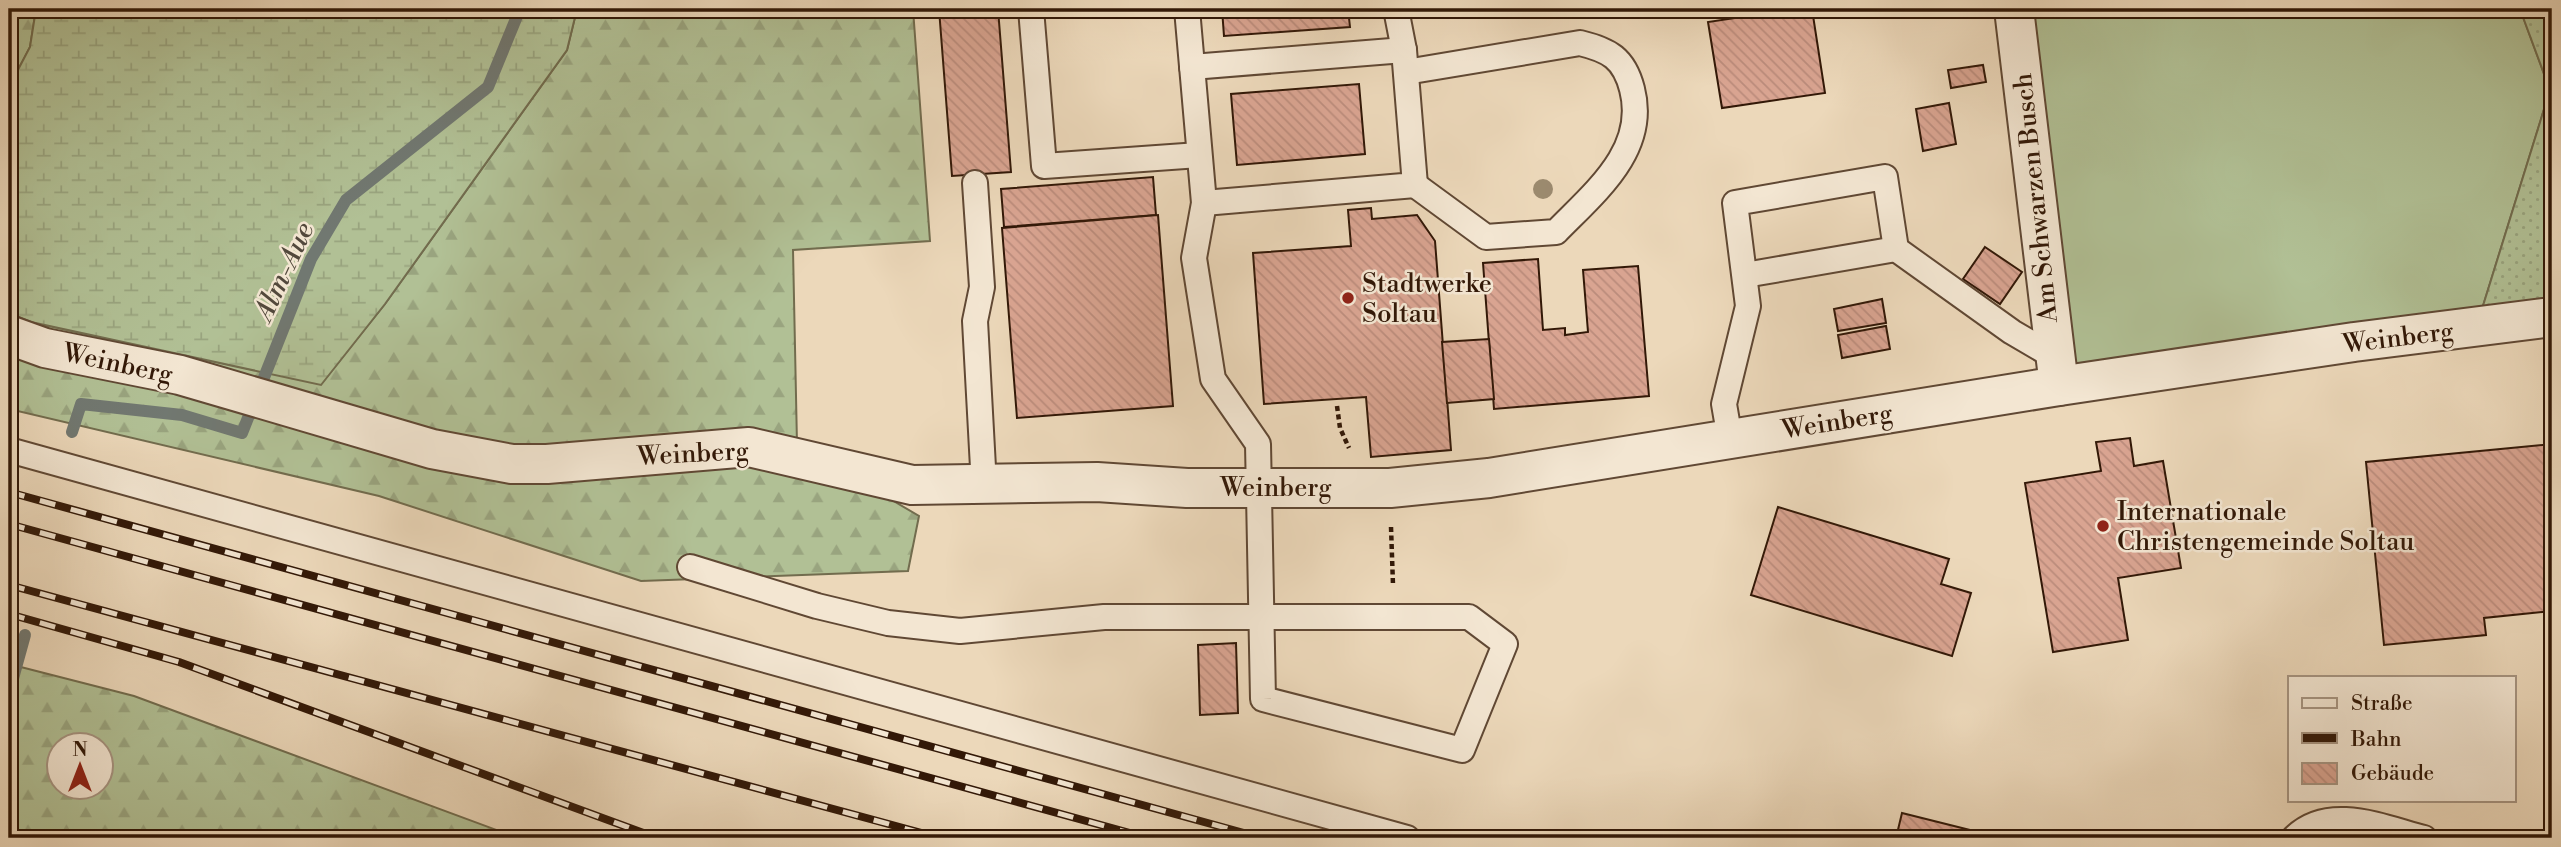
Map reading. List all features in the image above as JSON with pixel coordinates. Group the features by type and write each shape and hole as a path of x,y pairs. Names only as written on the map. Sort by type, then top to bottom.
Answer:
{"street":[{"name":"Am Schwarzen Busch","path":"2014,9 2056,371"},
{"name":"Weinberg","path":"9,335 45,348 129,363 252,396 432,450 512,464 547,464 749,447 912,485 984,486 1097,482 1187,488 1390,488 1440,484 1730,439 2056,371 2354,342 2552,317"}],"lane":[{"path":"1031,9 1044,166 1199,155"},
{"path":"690,567 829,609 888,623 960,631 1104,617 1263,619 1469,617 1505,644 1462,750 1264,699 1263,619 1260,487 1258,444 1213,379 1194,258 1204,203 1187,9"},
{"path":"1396,9 1405,61 1415,185"},
{"path":"1192,67 1405,61 1580,43 1607,50 1628,72 1636,106 1631,141 1611,176 1556,232 1486,237 1415,185 1204,203"},
{"path":"1730,439 1724,404 1748,306 1735,203 1885,177 1896,249"},
{"path":"975,183 982,287 975,321 984,486"},
{"path":"1745,275 1896,249 2012,332 2056,371"},
{"path":"9,450 1407,838"},
{"path":"2294,838 2322,822 2345,819 2424,838"}],"path":[{"path":"1391,519 1392,556"}],"green space":[{"path":"9,9 36,9 30,47 9,87"},
{"path":"36,9 577,9 567,50 385,304 321,385 31,322 9,313 9,87 30,47"},
{"path":"577,9 913,9 930,241 793,250 797,444 919,516 908,571 641,581 379,496 9,409 9,313 31,322 321,384 385,304 567,50"},
{"path":"2007,9 2520,9 2550,90 2482,309 2253,343 2060,366"},
{"path":"2520,9 2552,9 2552,300 2482,309 2550,90"},
{"path":"9,664 134,696 518,838 9,838"}],"building":[{"path":"939,9 998,9 1011,172 952,176"},
{"path":"1222,9 1348,9 1350,27 1224,36"},
{"path":"1795,9 1812,9 1825,93 1722,108 1708,22"},
{"path":"1983,65 1986,82 1951,88 1948,70"},
{"path":"1359,84 1365,154 1237,165 1231,94"},
{"path":"1949,103 1956,144 1923,151 1916,109"},
{"path":"1153,177 1156,215 1004,227 1001,189"},
{"name":"Stadtwerke Soltau","path":"1371,208 1372,219 1417,215 1435,241 1451,450 1371,457 1366,397 1264,404 1253,253 1351,246 1348,210"},
{"path":"1158,215 1173,406 1017,418 1002,228"},
{"path":"1985,247 2022,272 2000,304 1963,279"},
{"path":"1538,259 1543,330 1565,328 1565,335 1588,332 1583,270 1638,266 1649,396 1494,409 1483,263"},
{"path":"1882,299 1886,323 1838,331 1834,309"},
{"path":"1886,326 1890,349 1842,358 1838,335"},
{"path":"1489,339 1494,399 1447,403 1442,342"},
{"name":"Internationale Christengemeinde Soltau","path":"2130,438 2134,466 2163,461 2181,568 2118,578 2128,640 2053,652 2025,483 2101,471 2096,442"},
{"path":"2552,444 2552,611 2484,618 2486,635 2384,645 2366,462"},
{"path":"1778,507 1949,559 1941,584 1971,593 1952,656 1751,595"},
{"path":"1236,643 1238,713 1200,715 1198,645"},
{"path":"1902,813 2002,838 1896,838"}],"waterway":[{"name":"Alm-Aue","path":"72,432 81,404 182,415 242,433 311,259 346,200 488,87 520,9"},
{"name":"Alm-Aue","path":"9,693 25,635"}],"railway":[{"path":"9,492 1262,838"},
{"path":"9,524 1148,838"},
{"path":"9,585 940,838"},
{"path":"9,614 179,662 657,838"}],"place":[{"name":"Stadtwerke Soltau","path":"1348,298"},
{"name":"Internationale Christengemeinde Soltau","path":"2103,526"}]}
